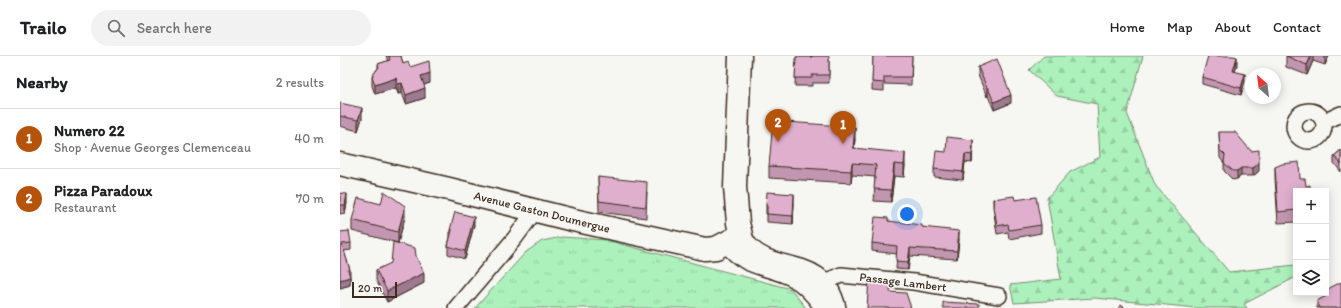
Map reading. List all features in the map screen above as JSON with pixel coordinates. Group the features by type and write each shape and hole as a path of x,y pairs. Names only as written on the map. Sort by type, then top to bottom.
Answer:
{"main road":[{"path":"734,239 725,237 724,230 727,210 735,187 740,56"},
{"name":"Avenue Gaston Doumergue","path":"340,164 608,228 705,249 716,248 734,239"}],"street":[{"path":"1324,122 1341,114"},
{"path":"456,308 515,238 529,219 532,209"},
{"path":"734,239 741,257 831,292 836,308"},
{"name":"Passage Lambert","path":"818,287 841,275 914,282 999,296"},
{"path":"818,287 825,308"}],"green space":[{"path":"1044,56 1143,56 1127,113 1155,185 1229,272 1293,265 1293,279 1244,304 1247,308 1197,308 1095,298 1014,303 1010,285 1061,279 1047,198 1070,172 1100,157 1097,104 1057,96 1029,70"},
{"path":"562,237 606,240 791,289 806,308 475,308 526,252 542,241"}],"building":[{"path":"389,56 401,56 403,64 408,62 410,67 429,61 430,73 421,76 425,88 406,95 402,83 398,84 396,78 375,85 372,76 379,67 378,64 390,60"},
{"path":"829,56 829,75 812,75 812,78 795,78 796,57"},
{"path":"873,56 912,56 911,77 884,77 884,83 872,82"},
{"path":"1208,56 1237,57 1233,71 1245,74 1241,88 1202,77"},
{"path":"1286,56 1311,56 1307,65"},
{"path":"997,59 1011,95 994,102 978,67"},
{"path":"340,103 362,108 358,120 340,116"},
{"path":"773,121 855,127 853,148 905,153 904,165 894,164 891,190 874,189 876,165 852,163 851,171 769,166"},
{"path":"1219,132 1235,132 1251,151 1259,150 1259,163 1253,168 1241,168 1237,171 1233,171 1224,163 1225,155 1220,150"},
{"path":"947,137 973,140 972,155 965,154 963,172 934,169 936,151 946,152"},
{"path":"1341,150 1341,164 1334,156"},
{"path":"1299,162 1300,179 1305,179 1306,186 1310,185 1310,188 1293,188 1293,210 1278,212 1275,167 1282,164"},
{"path":"598,177 647,182 646,207 599,201"},
{"path":"384,191 405,206 398,232 352,220 358,198 381,204"},
{"path":"767,192 794,194 793,216 767,214"},
{"path":"340,193 347,194 345,205 340,205"},
{"path":"1014,196 1015,200 1036,197 1041,225 1009,230 1008,224 997,226 993,199"},
{"path":"455,212 474,217 465,251 448,246 452,230 450,230"},
{"path":"875,217 888,218 888,221 922,225 922,227 959,231 957,251 910,248 908,262 896,261 897,246 872,243"},
{"path":"349,231 351,243 342,244 350,270 348,270 350,277 340,280 340,232"},
{"path":"393,242 415,248 416,256 424,273 387,291 376,270 391,263"},
{"path":"869,279 891,281 890,292 906,293 911,308 867,308"},
{"path":"1341,282 1341,308 1320,308 1317,301 1329,296 1329,288"},
{"path":"943,302 979,304 979,308 943,308"},
{"path":"1121,305 1125,308 1118,308"}],"place":[{"name":"Pizza Paradoux","path":"778,142"},
{"name":"Numero 22","path":"843,144"}]}
